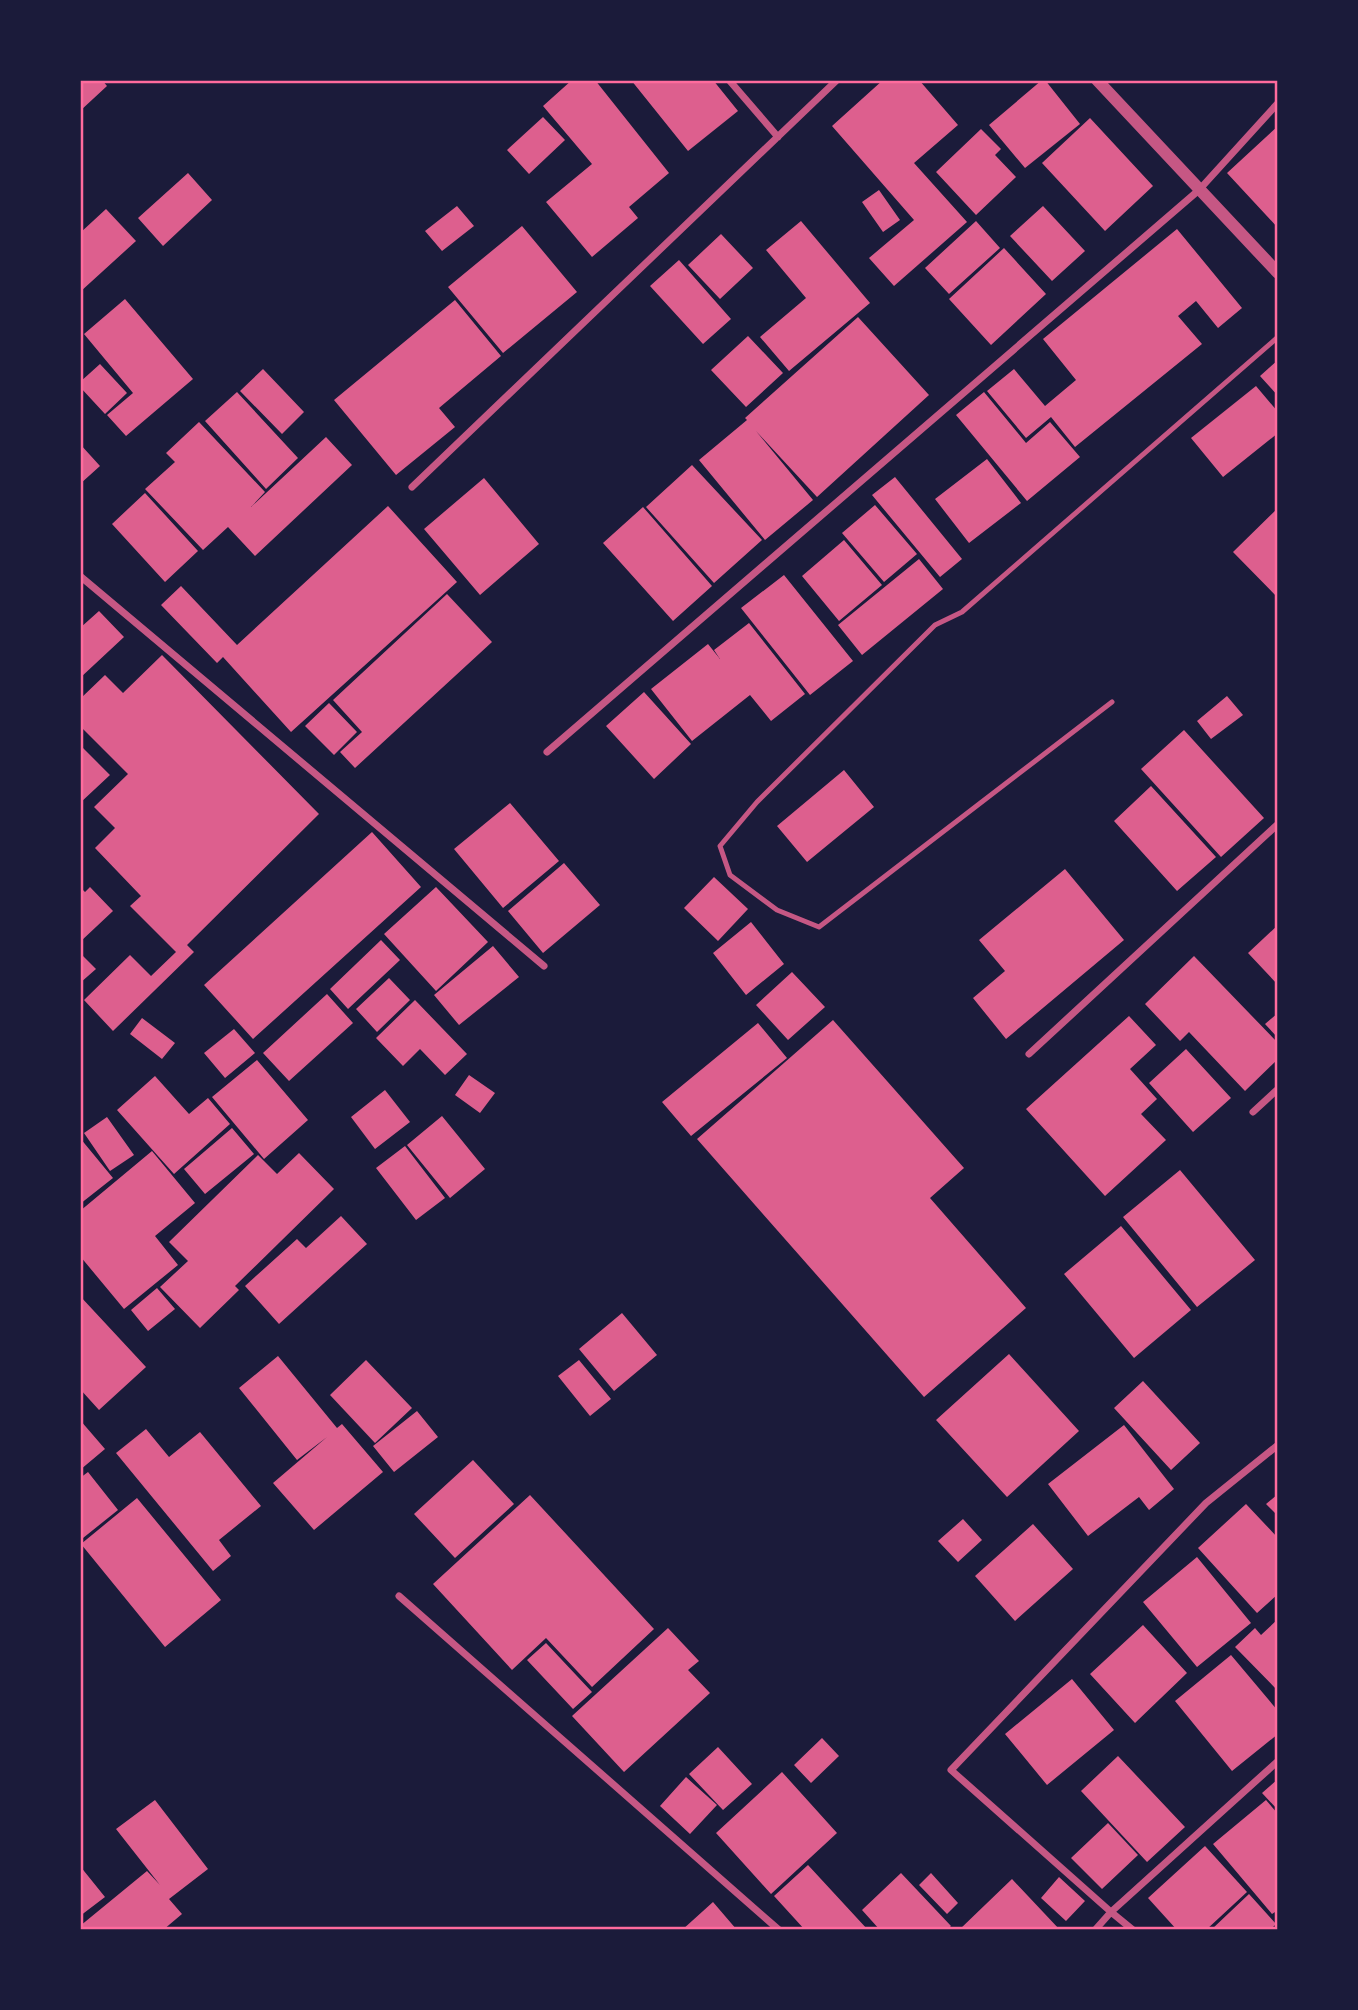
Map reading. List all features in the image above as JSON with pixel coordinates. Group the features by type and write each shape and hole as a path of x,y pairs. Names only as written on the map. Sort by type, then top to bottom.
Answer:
{"street":[{"path":"729,80 778,137"},
{"path":"412,487 836,80"},
{"path":"1097,80 1278,273"},
{"path":"547,752 1199,190 1278,103"},
{"path":"80,576 544,966"},
{"path":"1029,1054 1278,824"},
{"path":"1253,1112 1278,1089"},
{"path":"1133,1930 951,1770 1206,1503 1278,1445"},
{"path":"400,1596 779,1930"},
{"path":"1095,1930 1111,1912 1278,1761"}],"lane":[{"path":"1112,702 819,927 777,910 730,875 720,846 757,802 935,625 962,612 1278,337"}],"building":[{"path":"80,80 102,80 107,86 80,111"},
{"path":"572,80 595,80 669,173 629,207 638,218 592,257 546,202 592,164 543,106"},
{"path":"631,80 713,80 738,111 688,151"},
{"path":"883,80 919,80 958,125 914,163 967,222 894,286 869,258 914,220 832,126"},
{"path":"1045,80 1080,124 1025,168 989,125"},
{"path":"543,117 565,140 529,174 507,150"},
{"path":"1090,118 1153,186 1105,231 1042,163"},
{"path":"1278,126 1278,228 1227,173"},
{"path":"981,129 1001,149 995,155 1016,177 976,215 936,172"},
{"path":"188,173 212,200 163,246 138,218"},
{"path":"879,190 900,220 883,232 862,202"},
{"path":"457,206 474,226 442,251 425,231"},
{"path":"1043,206 1085,251 1052,281 1010,236"},
{"path":"106,209 136,241 80,292 80,233"},
{"path":"801,221 870,303 789,371 760,337 806,298 766,250"},
{"path":"976,221 1000,248 949,294 925,268"},
{"path":"522,226 577,292 503,353 448,287"},
{"path":"1177,229 1242,308 1218,328 1196,301 1178,316 1202,344 1075,447 1051,417 1026,438 987,391 1014,369 1045,406 1076,380 1043,339"},
{"path":"721,234 753,268 720,299 688,265"},
{"path":"1004,248 1046,294 991,345 949,299"},
{"path":"679,260 731,319 703,344 650,286"},
{"path":"125,299 193,379 126,436 107,415 133,393 84,334"},
{"path":"455,300 501,356 439,408 455,427 396,475 334,400"},
{"path":"858,317 929,395 817,497 756,431 813,500 765,540 699,460 747,420 745,418"},
{"path":"748,336 783,373 746,407 711,370"},
{"path":"1278,360 1278,396 1260,376"},
{"path":"100,364 127,393 105,414 80,387 80,382"},
{"path":"263,369 304,412 282,434 240,391"},
{"path":"1256,386 1278,412 1278,433 1223,477 1191,438"},
{"path":"237,392 298,458 266,489 205,421"},
{"path":"984,392 1026,443 1050,422 1080,457 1027,501 956,415"},
{"path":"199,422 265,492 251,507 326,437 352,465 255,556 228,527 203,550 145,489 175,462 166,453"},
{"path":"80,444 100,466 80,484"},
{"path":"987,459 1021,503 969,543 935,499"},
{"path":"692,465 762,540 714,583 646,507"},
{"path":"895,477 962,559 940,577 872,495"},
{"path":"484,478 539,544 480,595 424,529"},
{"path":"145,493 198,551 165,582 112,524"},
{"path":"875,505 917,554 884,582 842,533"},
{"path":"388,506 457,582 291,732 223,657 217,663 161,605 181,586 237,645"},
{"path":"643,507 712,586 673,621 603,543"},
{"path":"1278,508 1278,598 1233,552"},
{"path":"844,540 882,585 839,621 802,576"},
{"path":"919,559 943,589 862,655 838,625"},
{"path":"784,575 853,661 810,695 741,608"},
{"path":"447,594 492,642 355,768 340,752 362,732 333,700"},
{"path":"99,611 124,637 80,678 80,628"},
{"path":"749,623 805,694 771,721 750,695 692,741 651,689 708,644 720,659 714,650"},
{"path":"162,655 319,814 187,945 194,952 113,1031 84,1000 130,955 151,976 176,952 130,906 141,896 95,848 115,828 94,807 128,774 80,726 80,699 105,675 123,693"},
{"path":"644,692 691,744 654,779 606,726"},
{"path":"1227,696 1243,715 1211,739 1197,721"},
{"path":"329,703 357,732 334,755 305,726"},
{"path":"1184,730 1264,818 1221,857 1141,769"},
{"path":"80,745 110,775 80,803"},
{"path":"844,770 874,807 807,862 777,826"},
{"path":"1151,786 1216,857 1177,891 1114,821"},
{"path":"510,803 559,861 503,908 454,849"},
{"path":"372,832 421,887 253,1039 204,985"},
{"path":"564,863 600,905 543,953 508,911"},
{"path":"1065,869 1124,940 1006,1039 973,998 1005,971 979,940"},
{"path":"714,877 748,909 718,941 684,908"},
{"path":"80,887 85,892 90,887 113,911 80,942"},
{"path":"436,887 488,942 436,991 384,934"},
{"path":"751,922 784,964 746,995 713,953"},
{"path":"1278,925 1278,985 1248,953"},
{"path":"381,940 400,960 348,1009 330,989"},
{"path":"493,946 519,977 459,1025 434,995"},
{"path":"80,953 96,969 80,983"},
{"path":"1194,956 1278,1043 1278,1059 1245,1091 1189,1032 1180,1041 1145,1004"},
{"path":"792,972 825,1007 788,1040 756,1005"},
{"path":"389,978 410,1000 377,1032 356,1009"},
{"path":"327,994 353,1023 289,1081 263,1053"},
{"path":"415,1000 467,1054 445,1075 420,1049 403,1066 376,1038"},
{"path":"1278,1013 1278,1038 1265,1024"},
{"path":"1129,1016 1156,1045 1130,1069 1157,1099 1141,1114 1166,1140 1105,1196 1026,1109"},
{"path":"142,1018 175,1043 162,1059 130,1034"},
{"path":"833,1020 964,1168 930,1198 1026,1308 924,1397 697,1139"},
{"path":"758,1023 787,1058 691,1136 662,1102"},
{"path":"234,1029 255,1053 225,1078 204,1053"},
{"path":"1186,1049 1231,1098 1193,1132 1149,1083"},
{"path":"257,1060 308,1120 264,1159 212,1097"},
{"path":"469,1075 495,1093 480,1113 455,1095"},
{"path":"155,1076 189,1114 208,1098 230,1124 174,1174 117,1110"},
{"path":"385,1090 410,1122 375,1149 351,1117"},
{"path":"442,1116 485,1169 450,1198 407,1145"},
{"path":"107,1117 134,1155 110,1171 84,1133"},
{"path":"232,1128 254,1154 205,1194 184,1169"},
{"path":"80,1138 113,1178 80,1204"},
{"path":"405,1146 445,1198 416,1220 376,1168"},
{"path":"152,1151 195,1203 155,1236 178,1265 124,1309 80,1256 80,1211"},
{"path":"299,1153 334,1189 235,1286 239,1290 200,1328 160,1287 188,1261 169,1242 258,1155 277,1174"},
{"path":"1180,1170 1255,1260 1197,1307 1123,1217"},
{"path":"341,1216 367,1244 279,1324 245,1286 297,1239 306,1248"},
{"path":"1121,1226 1191,1310 1134,1358 1064,1274"},
{"path":"157,1288 175,1309 148,1331 131,1310"},
{"path":"80,1296 146,1367 99,1410 80,1389"},
{"path":"622,1313 657,1355 614,1391 579,1349"},
{"path":"1009,1354 1079,1431 1007,1497 936,1420"},
{"path":"278,1356 337,1428 342,1424 383,1472 314,1530 273,1483 327,1437 297,1460 239,1388"},
{"path":"366,1360 412,1408 375,1443 330,1395"},
{"path":"579,1360 611,1399 590,1416 558,1376"},
{"path":"1143,1381 1200,1443 1171,1470 1114,1408"},
{"path":"417,1411 438,1437 394,1472 373,1446"},
{"path":"80,1420 105,1449 80,1470"},
{"path":"1124,1425 1174,1489 1149,1510 1139,1497 1088,1536 1048,1484"},
{"path":"146,1429 169,1457 200,1432 261,1506 219,1540 231,1556 213,1571 116,1453"},
{"path":"473,1460 514,1504 455,1558 414,1514"},
{"path":"88,1472 118,1510 83,1538 80,1535 80,1478"},
{"path":"1278,1494 1278,1516 1266,1504"},
{"path":"530,1495 654,1629 592,1687 546,1638 512,1670 433,1584"},
{"path":"137,1498 221,1600 165,1647 81,1544"},
{"path":"1246,1504 1278,1538 1278,1594 1257,1613 1198,1548"},
{"path":"963,1519 982,1540 958,1562 938,1541"},
{"path":"1033,1524 1073,1569 1015,1621 975,1576"},
{"path":"1197,1557 1251,1623 1197,1667 1143,1602"},
{"path":"1278,1619 1278,1691 1235,1647 1255,1628 1261,1635"},
{"path":"1143,1625 1187,1673 1135,1723 1090,1674"},
{"path":"668,1628 699,1661 688,1670 710,1693 624,1772 572,1716"},
{"path":"546,1643 592,1692 573,1709 527,1660"},
{"path":"1231,1655 1278,1711 1278,1734 1232,1771 1175,1701"},
{"path":"1072,1679 1114,1730 1047,1785 1005,1734"},
{"path":"822,1738 839,1756 811,1783 794,1765"},
{"path":"718,1747 752,1784 723,1810 689,1774"},
{"path":"1118,1756 1185,1827 1147,1862 1081,1791"},
{"path":"782,1772 837,1833 771,1894 716,1833"},
{"path":"686,1777 717,1805 690,1834 660,1806"},
{"path":"1278,1779 1278,1810 1262,1793"},
{"path":"155,1800 208,1869 169,1899 182,1914 163,1930 80,1930 80,1926 147,1871 160,1885 116,1829"},
{"path":"1266,1800 1278,1814 1278,1910 1272,1914 1213,1844"},
{"path":"1108,1823 1138,1855 1102,1889 1071,1858"},
{"path":"1205,1846 1247,1892 1206,1930 1177,1930 1148,1898"},
{"path":"808,1865 868,1930 805,1930 774,1896"},
{"path":"80,1866 105,1897 80,1916"},
{"path":"901,1873 951,1926 947,1930 880,1930 862,1910"},
{"path":"931,1873 958,1903 947,1914 919,1885"},
{"path":"1059,1877 1085,1901 1066,1921 1041,1898"},
{"path":"1012,1879 1060,1930 959,1930"},
{"path":"1249,1894 1276,1924 1270,1930 1211,1930"},
{"path":"713,1902 737,1930 682,1930"}]}
